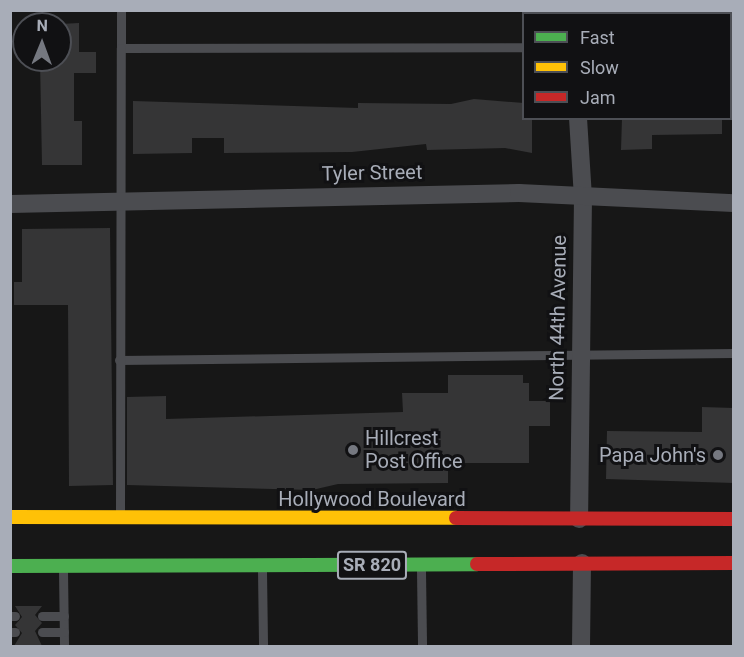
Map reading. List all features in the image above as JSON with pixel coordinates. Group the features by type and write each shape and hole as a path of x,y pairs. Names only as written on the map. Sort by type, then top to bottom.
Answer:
{"highway":[{"name":"Hollywood Boulevard","path":"10,517 734,519"},
{"path":"568,537 579,519"},
{"path":"356,565 401,549"},
{"path":"582,564 594,549"},
{"name":"SR 820","path":"10,566 734,563"}],"street":[{"name":"North 44th Avenue","path":"578,120 583,197 579,355 579,519"},
{"name":"Tyler Street","path":"10,204 519,193 734,203"},
{"path":"581,646 582,564"}],"lane":[{"path":"120,518 118,201 121,10"},
{"path":"121,48 522,47"},
{"path":"119,360 734,353"},
{"path":"421,564 422,646"},
{"path":"63,565 64,646"},
{"path":"262,565 263,646"},
{"path":"42,616 64,616"},
{"path":"42,632 64,632"}],"building":[{"path":"72,23 79,23 79,52 96,52 96,73 74,73 74,121 82,121 82,165 42,165 40,72 72,72"},
{"path":"474,99 522,103 522,120 532,120 532,153 505,148 427,150 426,144 352,152 224,153 224,138 192,138 192,153 133,154 133,101 358,108 358,103 451,104"},
{"path":"622,120 722,120 722,134 652,135 652,149 621,150"},
{"path":"110,228 113,485 69,486 68,305 14,305 14,282 22,282 22,229"},
{"path":"448,375 523,375 523,383 529,383 529,401 550,401 550,426 529,426 529,463 448,463 448,483 338,484 312,490 127,485 127,397 166,396 166,419 403,412 402,393 448,393"},
{"path":"702,407 734,408 734,483 606,479 607,431 702,432"},
{"path":"15,606 42,606 35,615 42,623 35,631 42,646 14,646 22,633 15,625 22,617"}],"traffic: fast":[{"path":"10,566 477,564"}],"traffic: slow":[{"path":"10,517 456,518"}],"traffic: jam":[{"path":"456,518 734,519"},
{"path":"477,564 734,563"}],"place":[{"name":"Hillcrest Post Office","path":"353,450"},
{"name":"Papa John's","path":"718,455"}]}
